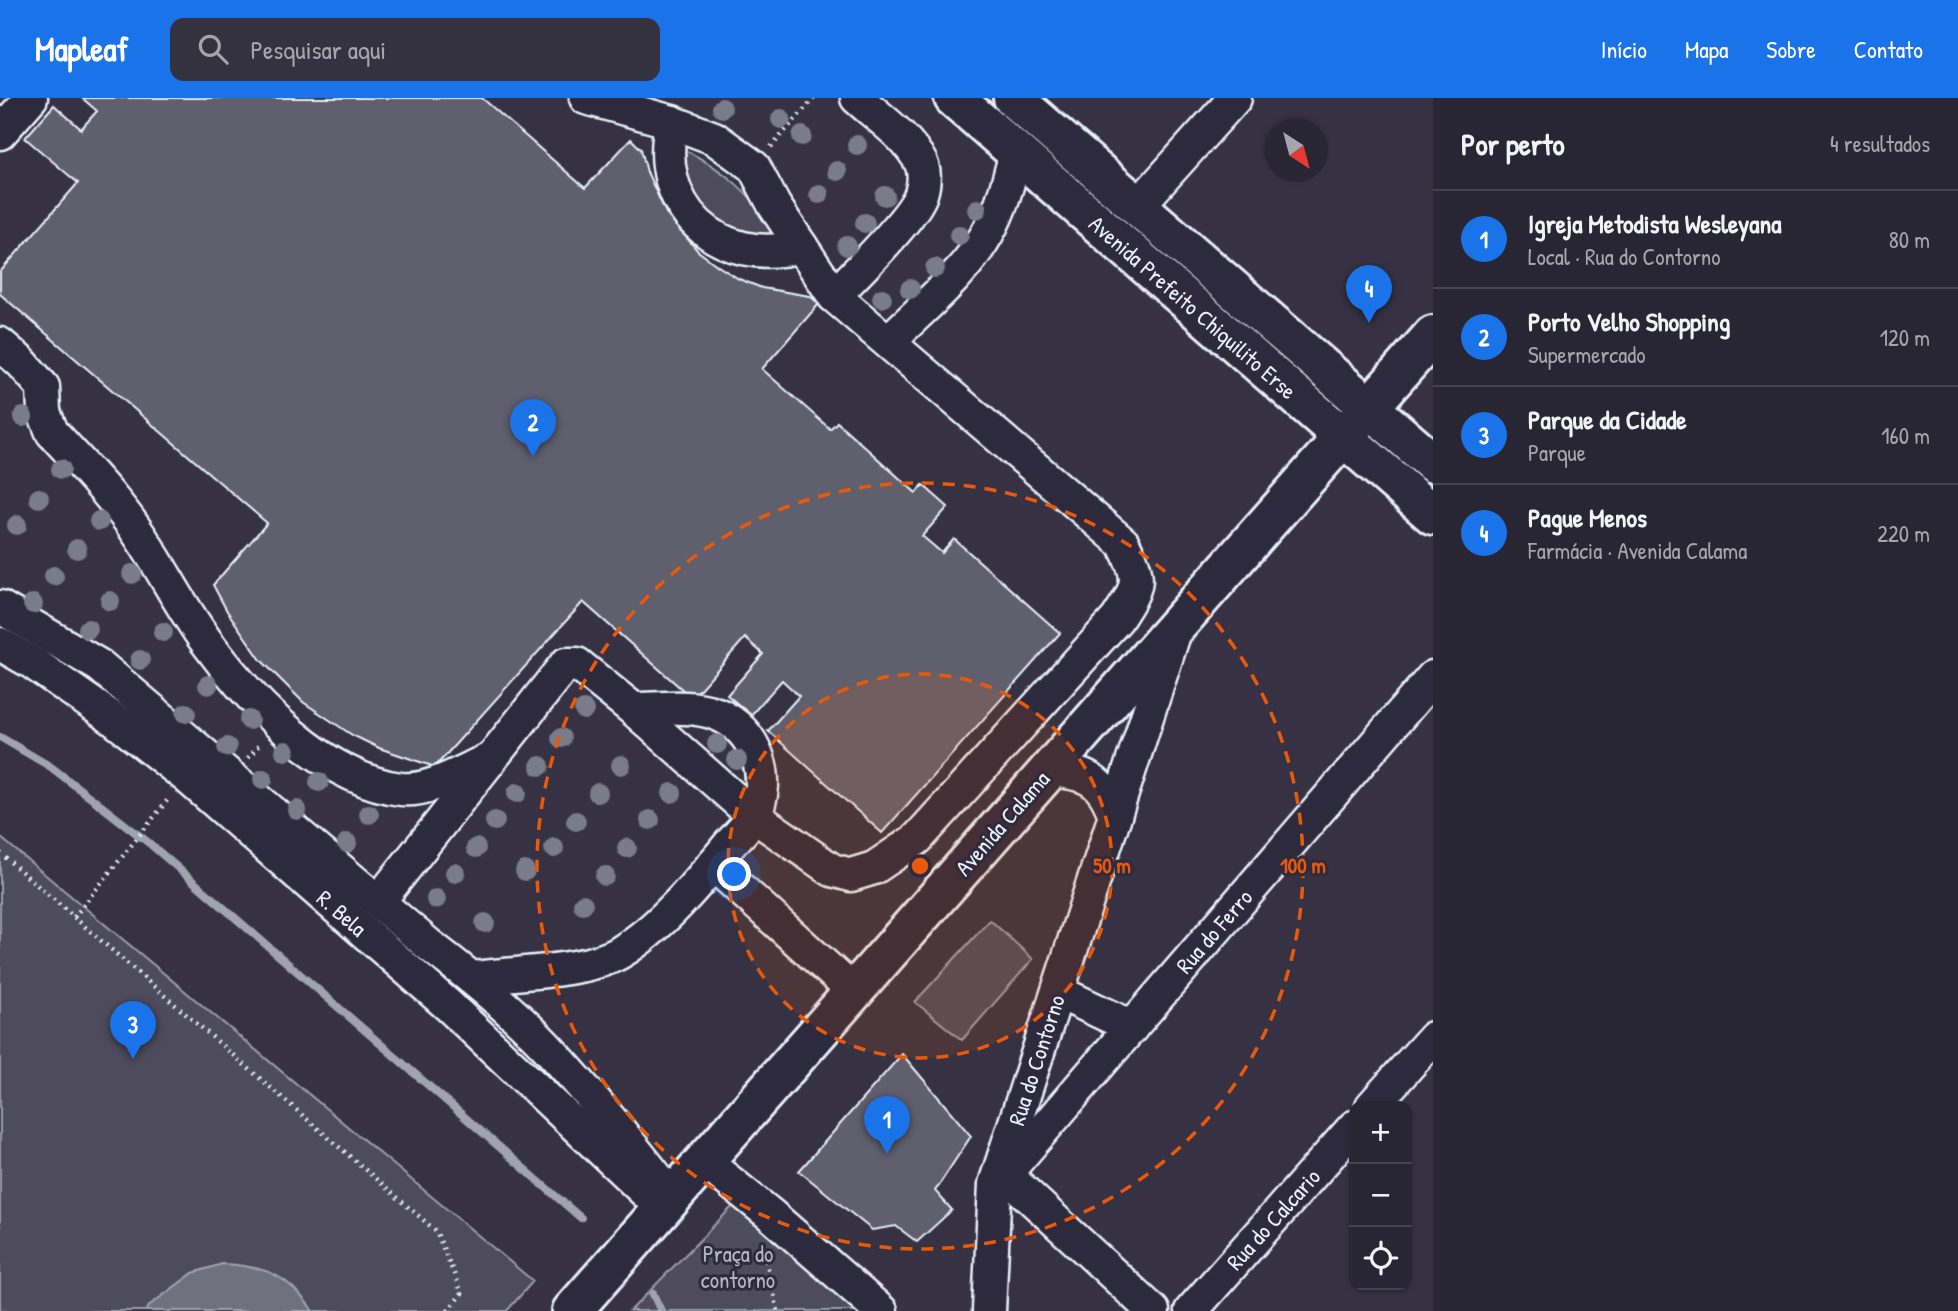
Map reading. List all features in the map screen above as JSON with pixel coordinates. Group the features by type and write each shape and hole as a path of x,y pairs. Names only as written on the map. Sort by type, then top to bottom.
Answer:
{"main road":[{"name":"Avenida Prefeito Chiquilito Erse","path":"954,98 1433,515"},
{"name":"Avenida Prefeito Chiquilito Erse","path":"1013,98 1433,463"},
{"name":"Avenida Calama","path":"582,1306 668,1203 1433,334"}],"street":[{"path":"0,133 31,98"},
{"path":"378,902 566,664 578,664 754,816 832,870 851,875 874,868 917,839 1117,619 1133,596 1137,573 1123,543 834,296 754,167 714,138 672,122 586,98"},
{"path":"834,296 908,214 920,196 923,185 924,172 920,160 904,141 857,98"},
{"path":"1137,206 1235,98"},
{"path":"672,122 668,139 669,173 681,204 697,224 718,239 750,251 767,252 801,246"},
{"path":"889,341 963,267 987,234 1004,198 1016,152"},
{"path":"0,344 36,377 43,387 44,412 52,432 137,531 206,642 247,692 312,752 354,776 402,789 426,786 488,761"},
{"path":"0,607 100,666 378,902 473,978 545,1045 626,1138 668,1203"},
{"name":"Rua do Contorno","path":"989,1311 1000,1179 1177,624"},
{"name":"R. Bela","path":"0,644 33,663 112,718 187,777 449,1006 668,1203"},
{"name":"Rua do Ferro","path":"1000,1179 1433,677"},
{"path":"473,978 590,964 618,953 690,892 754,816 763,783 762,770 753,745 734,723 705,710 633,709"},
{"path":"1049,770 1074,772 1099,785 1108,796 1115,816"},
{"path":"713,864 854,992"},
{"path":"1058,992 1132,1027"},
{"path":"1377,1101 1433,1038"},
{"name":"Rua do Calcario","path":"1191,1311 1349,1133"},
{"path":"705,1162 771,1215 881,1311"},
{"path":"1000,1179 1153,1311"}],"path":[{"path":"754,167 814,98"},
{"path":"232,776 279,722"},
{"path":"74,917 187,777"},
{"path":"0,853 436,1231 462,1293 449,1311"},
{"path":"771,1215 763,1247 778,1311"}],"green space":[{"path":"681,148 726,175 759,207 780,236 767,238 725,229 691,196"},
{"path":"0,837 533,1281 507,1311 0,1311"},
{"path":"990,920 1033,959 962,1040 915,1002"},
{"name":"Praça do contorno","path":"735,1204 857,1311 630,1311"}],"water":[{"path":"222,1264 251,1267 274,1274 294,1288 313,1311 146,1311 150,1305 193,1273"}],"building":[{"path":"82,98 482,98 585,188 631,139 641,149 647,172 667,215 698,251 739,279 762,288 810,296 819,304 762,369 830,429 837,422 916,493 923,485 948,507 922,536 942,553 954,539 1060,633 882,833 768,731 799,696 782,680 751,715 727,695 763,654 745,638 692,698 583,602 435,767 379,748 352,735 303,702 261,660 227,611 213,585 267,523 0,294 0,272 78,183 25,138 54,105 81,129 97,111"},
{"path":"902,1054 971,1136 935,1191 952,1210 917,1242 896,1226 872,1230 799,1171"}],"waterway":[{"path":"0,737 51,767 149,843 581,1218"},
{"path":"653,1294 661,1311"}],"place":[{"name":"Pague Menos","path":"1369,323"},
{"name":"Porto Velho Shopping","path":"533,457"},
{"name":"Parque da Cidade","path":"133,1059"},
{"name":"Igreja Metodista Wesleyana","path":"887,1154"}]}
